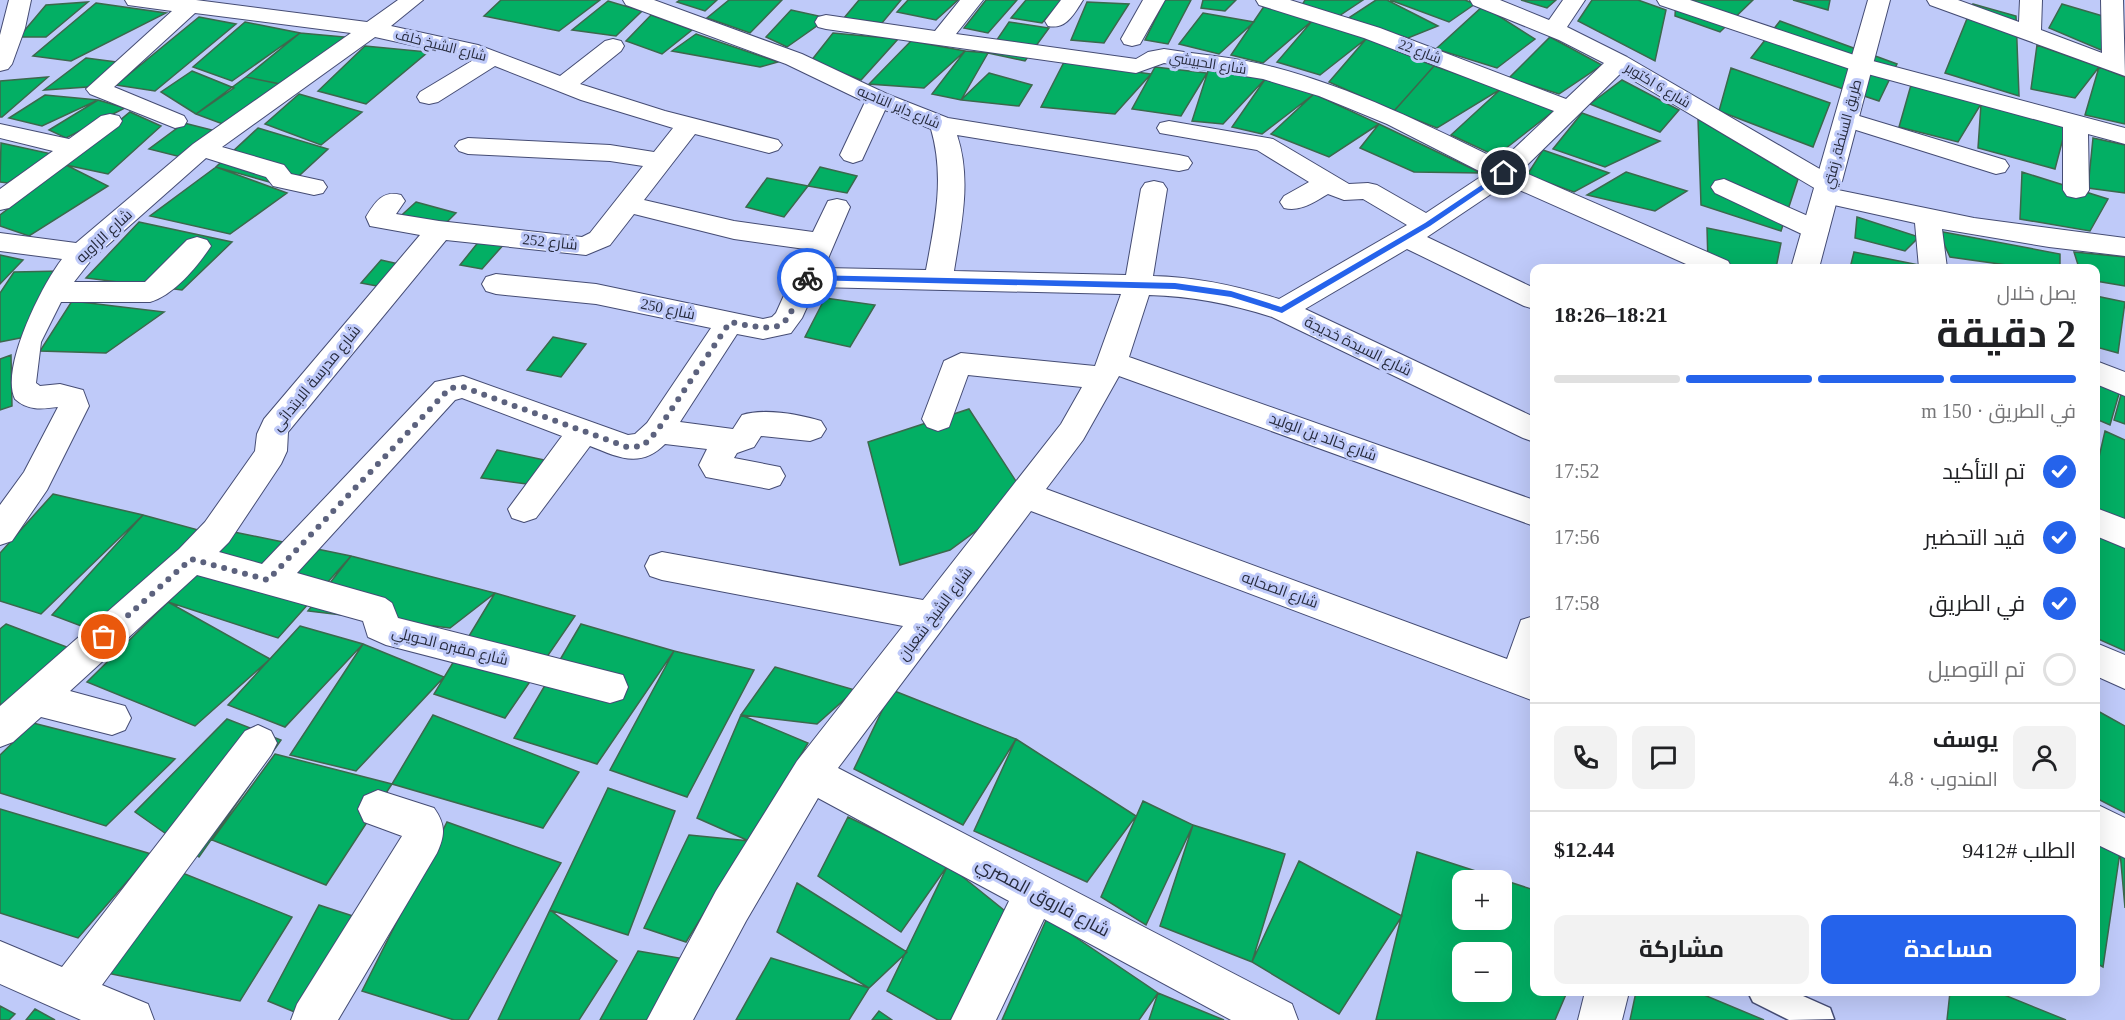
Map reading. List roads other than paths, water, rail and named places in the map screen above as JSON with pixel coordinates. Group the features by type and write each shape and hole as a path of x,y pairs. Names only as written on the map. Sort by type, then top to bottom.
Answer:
{"street":[{"path":"0,64 14,28 20,0"},
{"name":"شارع الشيخ خلف","path":"136,0 373,29 471,50 637,111 769,145"},
{"name":"شارع الزاويه","path":"0,531 36,481 74,406 72,398 67,396 43,398 25,393 21,387 13,346 82,253 202,149 411,0"},
{"name":"شارع داير الناحيه","path":"634,0 661,4 810,40 878,99 942,125 1179,163"},
{"path":"810,40 843,0"},
{"path":"940,39 972,0"},
{"path":"1056,21 1072,0"},
{"path":"1132,39 1154,0"},
{"name":"شارع 6 اكتوبر","path":"1481,0 1554,29 1619,62 1827,190 1928,219 2049,239 2125,247"},
{"path":"1554,29 1574,0"},
{"path":"1668,0 1861,65 2125,136"},
{"name":"طريق السنطة, زفتي","path":"1806,264 1879,0"},
{"path":"1938,0 2120,67 2112,0"},
{"path":"2030,34 2031,0"},
{"name":"شارع 22","path":"1255,2 1372,33 1570,109"},
{"path":"175,121 98,89 190,6"},
{"name":"شارع الحبيشي","path":"810,40 940,39 1136,66 1145,65 1153,58 1164,56 1266,72 1327,91 1396,119 1504,173 1709,264"},
{"path":"564,85 614,46"},
{"path":"429,97 492,58"},
{"path":"1282,310 1416,231 1504,173 1619,62"},
{"path":"853,155 878,99"},
{"path":"1846,118 1996,166"},
{"path":"0,202 110,121"},
{"path":"2076,123 2076,190"},
{"name":"شارع 252","path":"392,201 379,217 380,220 439,230 586,246 600,239 689,125"},
{"path":"939,279 954,170 950,147 942,125"},
{"path":"1169,128 1257,141 1347,193 1368,191 1416,231 1530,297"},
{"path":"0,131 73,148"},
{"path":"468,146 610,153 660,161"},
{"path":"202,149 275,171 282,180 314,188"},
{"path":"1293,202 1328,183"},
{"path":"1724,187 1816,230"},
{"name":"شارع الشيخ شعبان","path":"669,1020 731,906 811,774 1072,432 1108,370 1138,285 1154,189"},
{"path":"627,204 734,230 822,242"},
{"name":"شارع 250","path":"496,284 596,294 763,329 781,326 788,318 837,207"},
{"path":"1928,219 1933,264"},
{"name":"شارع مدرسة الابتدائى","path":"0,730 191,559 217,532 270,455 271,433 275,427 439,230"},
{"path":"0,242 82,253"},
{"path":"52,292 150,292 160,286 197,246"},
{"name":"شارع السيدة خديجة","path":"807,277 1175,286 1231,294 1282,310 1530,428"},
{"path":"268,580 450,388 463,387 632,448 648,443 730,322"},
{"name":"شارع خالد بن الوليد","path":"938,419 955,369 961,364 1108,370 1530,512"},
{"path":"657,431 741,440 753,423 810,429"},
{"path":"524,509 584,430"},
{"path":"727,440 715,465 717,468 769,477"},
{"name":"شارع الصحابه","path":"1025,495 1527,682"},
{"path":"2100,523 2125,534"},
{"name":"شارع مقبره الحويلي","path":"191,559 374,609 380,614 381,626 386,630 610,687"},
{"path":"662,566 933,617"},
{"path":"1527,682 1530,660"},
{"path":"2100,661 2125,673"},
{"path":"34,699 112,718"},
{"path":"69,993 258,742"},
{"name":"شارع فاروق المصري","path":"811,774 1276,1020"},
{"path":"313,1020 423,839 425,829 420,822 378,809"},
{"path":"2100,825 2125,839"},
{"path":"974,1020 1035,893"},
{"path":"0,962 132,1020"},
{"path":"1600,1020 1607,996"}],"lane":[{"path":"1771,996 1819,1019"}]}
